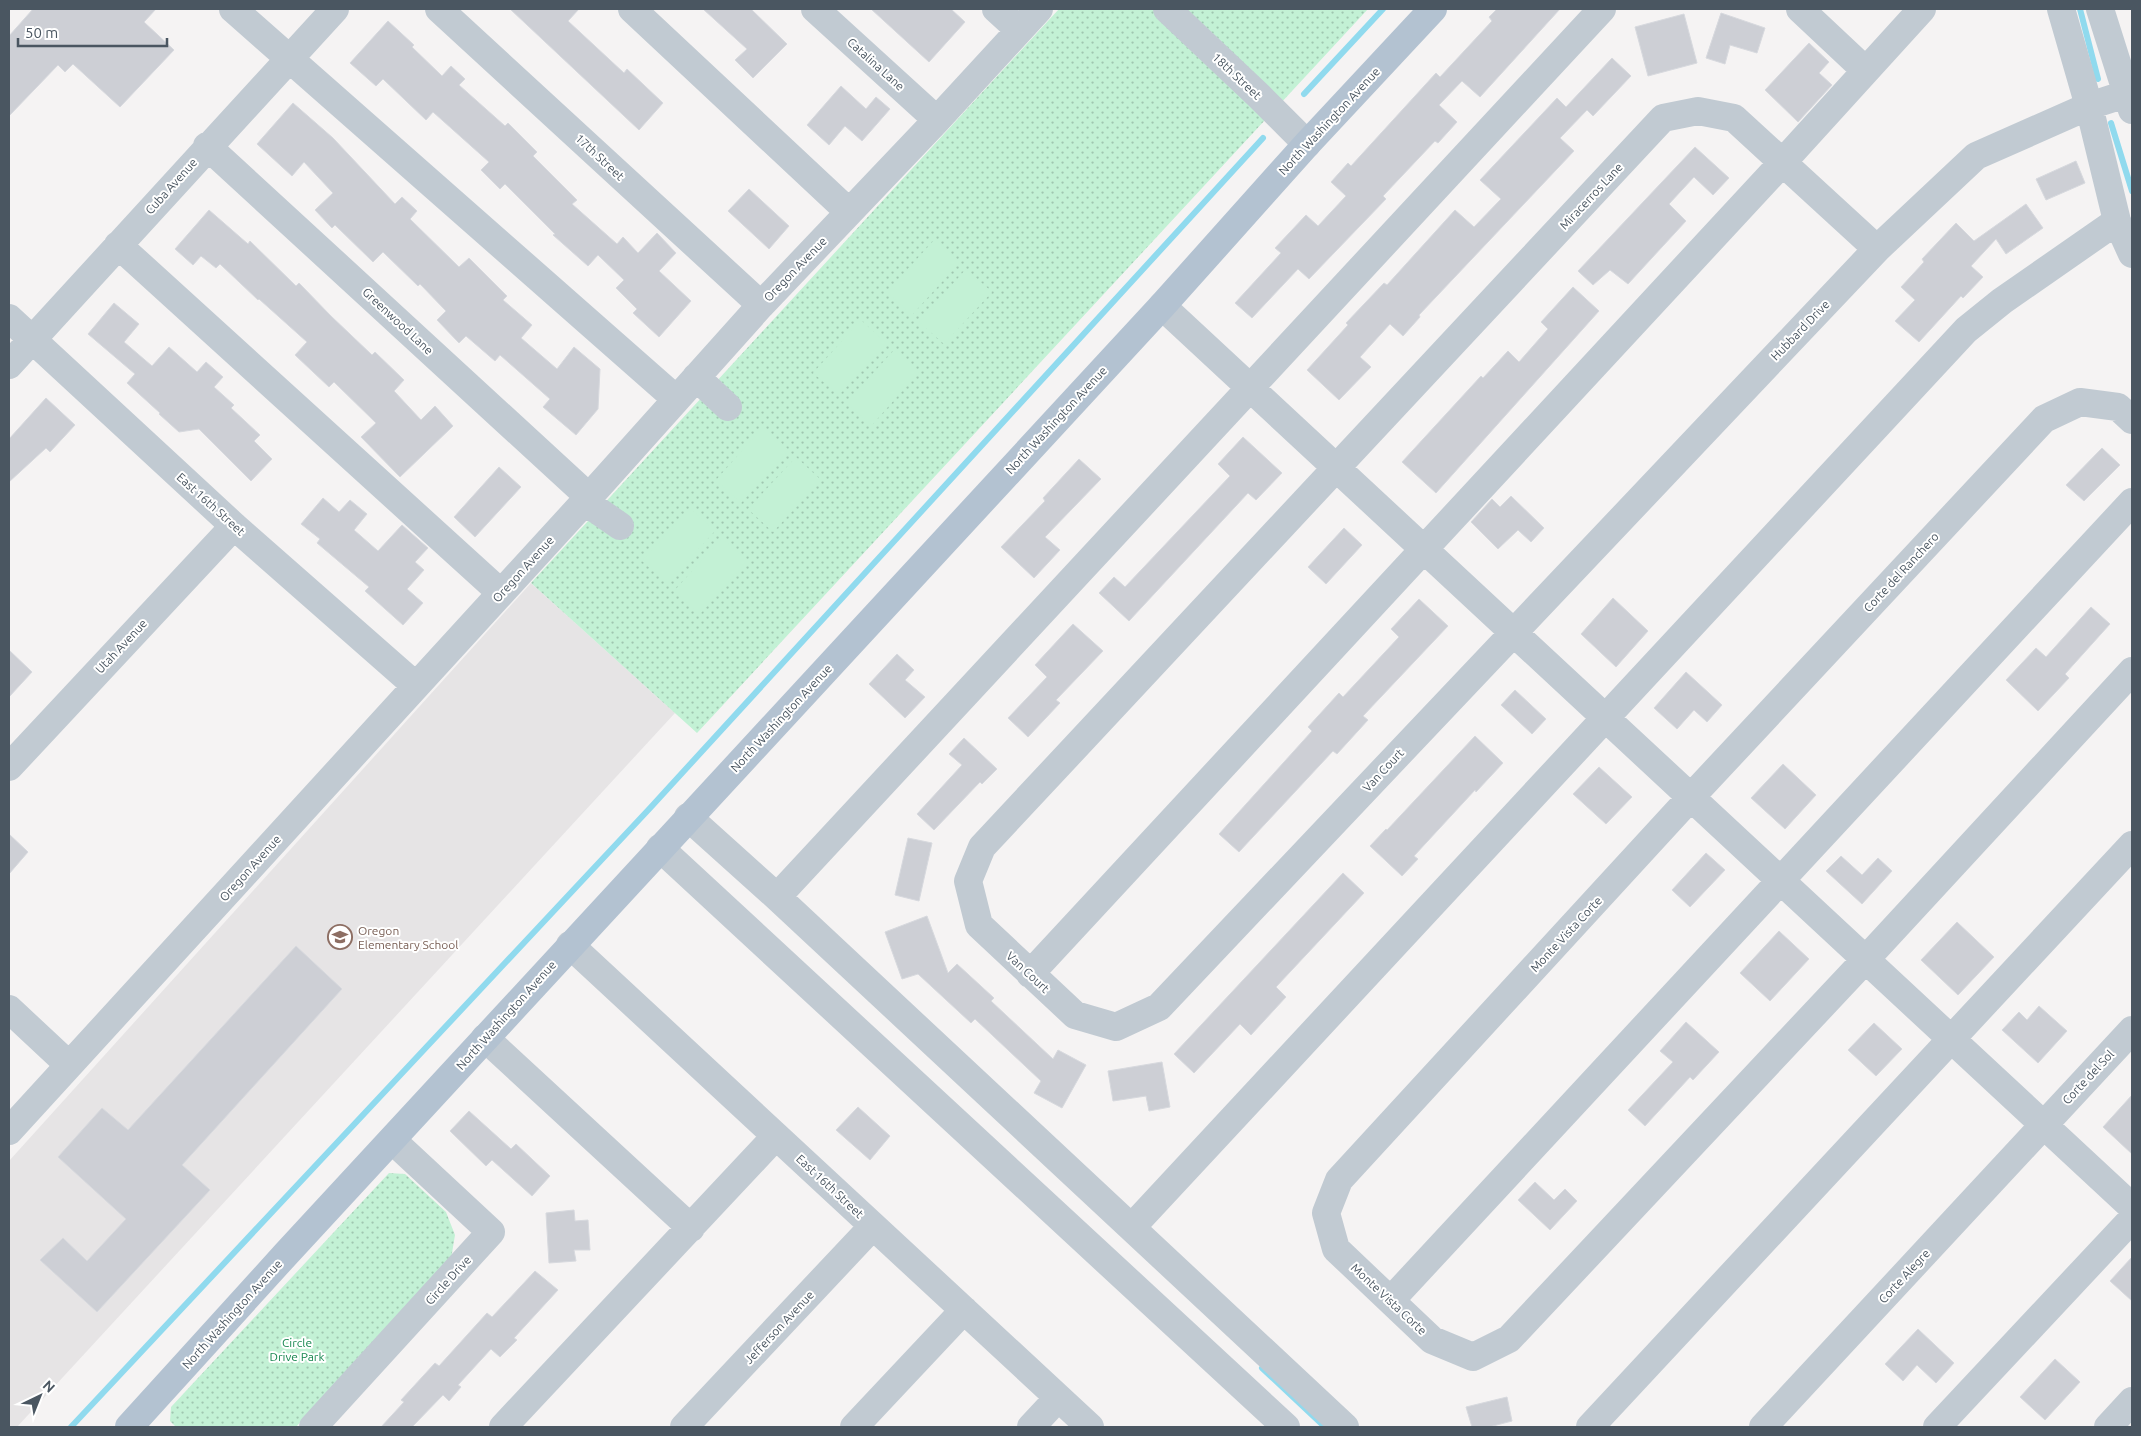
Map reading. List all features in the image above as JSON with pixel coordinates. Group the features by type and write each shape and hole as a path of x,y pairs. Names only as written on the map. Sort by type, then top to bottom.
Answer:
{"main road":[{"name":"North Washington Avenue","path":"132,1426 570,945 1162,306 1307,144 1433,9"}],"street":[{"path":"233,9 676,399"},
{"name":"Cuba Avenue","path":"9,365 335,9"},
{"name":"17th Street","path":"439,9 761,305"},
{"path":"632,9 849,212"},
{"name":"Catalina Lane","path":"815,9 937,120"},
{"path":"996,9 1019,30"},
{"name":"Oregon Avenue","path":"9,1131 587,499 761,305 937,120 1039,9"},
{"name":"18th Street","path":"1167,9 1307,144"},
{"path":"777,897 1602,9"},
{"path":"1800,9 1865,70"},
{"path":"1030,974 1782,163 1922,9"},
{"path":"2062,9 2118,221 2132,254"},
{"path":"2100,9 2130,99"},
{"name":"Hubbard Drive","path":"1513,632 1877,250 1976,156 2089,106 2130,99"},
{"name":"Miracerros Lane","path":"1336,467 1663,118 1698,111 1734,118 1877,250"},
{"name":"Greenwood Lane","path":"208,146 587,499 620,526"},
{"path":"1132,1227 1966,330 2002,301 2118,221"},
{"path":"118,244 501,593"},
{"path":"1162,306 2132,1207"},
{"name":"East 16th Street","path":"9,318 234,526 416,686"},
{"path":"696,377 728,407"},
{"name":"Corte del Ranchero","path":"1691,797 2044,419 2080,402 2118,408 2132,420"},
{"name":"Van Court","path":"1336,467 982,847 968,881 979,925 1030,974 1075,1015 1116,1027 1159,1007 1513,632"},
{"path":"1391,1300 2132,502"},
{"name":"Utah Avenue","path":"9,767 234,526"},
{"path":"1866,959 2132,671"},
{"name":"Monte Vista Corte","path":"1691,797 1340,1180 1326,1213 1336,1249 1432,1340 1473,1357 1509,1339 1866,959"},
{"path":"688,817 777,897 1345,1427"},
{"path":"1590,1427 2132,846"},
{"path":"660,848 1286,1427"},
{"name":"East 16th Street","path":"570,945 1090,1427"},
{"path":"9,1009 69,1066"},
{"name":"Corte del Sol","path":"2044,1125 2132,1030"},
{"path":"485,1038 691,1228"},
{"name":"Corte Alegre","path":"1763,1427 2044,1125"},
{"path":"503,1427 776,1136"},
{"name":"Circle Drive","path":"313,1427 491,1232 392,1140"},
{"path":"1937,1427 2132,1219"},
{"name":"Jefferson Avenue","path":"684,1427 873,1226"},
{"path":"854,1427 964,1310"},
{"path":"1031,1427 1058,1398"},
{"path":"2108,1427 2132,1401"}],"shaded area":[{"name":"Oregon Elementary School","path":"531,583 675,713 17,1427 9,1427 9,1161"}],"green space":[{"path":"1059,9 1368,9 697,733 531,583"},
{"path":"935,239 960,262 912,315 887,292"},
{"path":"966,269 992,292 944,344 919,322"},
{"path":"861,320 886,343 839,395 813,373"},
{"path":"894,350 919,372 872,425 846,403"},
{"path":"763,427 789,450 741,503 716,480"},
{"path":"796,457 821,480 773,532 748,509"},
{"path":"690,508 715,531 667,583 642,561"},
{"path":"722,538 747,561 700,614 674,591"},
{"name":"Circle Drive Park","path":"389,1173 405,1174 446,1212 455,1235 451,1259 296,1427 176,1427 170,1421 171,1407"}],"building":[{"path":"33,9 156,9 144,22 174,50 120,107 73,64 65,72 58,65 9,116 9,36"},
{"path":"510,9 579,9 568,21 624,73 627,69 663,103 639,130"},
{"path":"703,9 751,9 787,44 753,78 735,60 747,49"},
{"path":"871,9 951,9 965,22 929,62"},
{"path":"1497,9 1560,9 1480,97 1462,81 1439,105 1457,122 1438,143 1435,141 1383,196 1386,199 1309,279 1298,269 1252,318 1235,303 1281,253 1275,248 1306,215 1318,226 1346,196 1331,182 1348,163 1351,166 1436,73 1440,77 1492,21 1489,17"},
{"path":"1721,13 1765,28 1757,53 1730,45 1725,64 1706,58"},
{"path":"1684,14 1697,63 1648,76 1635,27"},
{"path":"388,21 414,45 412,47 442,76 451,66 465,79 459,85 505,126 508,123 537,152 533,156 577,200 572,204 617,244 623,237 638,253 657,233 676,253 659,271 691,301 659,337 633,313 637,309 616,288 624,280 598,255 588,266 553,235 555,234 505,184 500,189 481,170 489,162 433,112 426,120 383,79 376,86 350,63"},
{"path":"1809,43 1829,62 1819,73 1832,85 1798,122 1765,90"},
{"path":"1612,58 1631,76 1593,116 1587,110 1560,138 1574,151 1419,315 1420,317 1403,336 1390,324 1360,357 1371,367 1339,400 1307,370 1348,325 1346,323 1384,283 1387,285 1455,210 1474,227 1501,199 1480,180 1557,98 1566,107"},
{"path":"841,86 866,109 876,97 890,109 862,141 845,126 829,145 807,125"},
{"path":"293,103 333,138 395,204 402,197 417,211 410,219 459,267 469,258 507,296 503,300 532,325 521,338 557,369 574,347 600,369 598,409 576,435 543,407 550,399 500,355 495,361 466,336 459,343 437,320 446,311 420,284 418,286 383,252 373,262 335,225 332,228 315,210 333,193 304,162 292,176 257,144"},
{"path":"1695,147 1729,178 1713,195 1694,177 1669,204 1686,221 1628,284 1610,270 1593,285 1578,271"},
{"path":"2076,161 2085,183 2046,200 2036,179"},
{"path":"749,189 789,226 769,249 728,211"},
{"path":"2026,204 2043,228 2006,254 1996,239 1971,266 1983,277 1963,298 1961,296 1919,342 1895,321 1915,300 1901,287 1924,262 1922,259 1956,223 1974,241"},
{"path":"209,210 248,244 250,241 296,286 299,283 372,355 375,352 404,380 394,391 421,420 435,406 453,426 400,477 361,437 376,423 334,382 329,387 295,355 307,342 220,264 216,268 201,256 193,265 175,249"},
{"path":"1573,287 1599,311 1436,493 1402,462 1481,376 1483,378 1508,351 1519,362 1548,329 1541,322"},
{"path":"114,303 139,324 124,342 152,366 169,347 197,372 206,362 223,377 214,387 234,405 231,408 260,435 254,441 272,459 251,481 199,429 179,432 159,414 127,383 135,374 88,334"},
{"path":"46,398 75,425 50,452 46,448 9,482 9,439"},
{"path":"1243,437 1282,473 1256,500 1248,493 1129,621 1099,593 1114,577 1125,587 1230,476 1218,464"},
{"path":"2102,448 2120,465 2084,501 2066,485"},
{"path":"1079,459 1101,479 1045,537 1060,550 1034,578 1001,547 1045,501 1043,498"},
{"path":"499,467 521,487 475,537 454,517"},
{"path":"1511,496 1544,528 1531,542 1518,530 1498,549 1471,522 1492,499 1500,507"},
{"path":"323,498 339,512 350,500 367,514 354,530 378,551 402,525 428,548 415,562 424,570 407,589 423,603 403,625 365,591 369,587 317,543 320,539 301,524"},
{"path":"1344,528 1362,545 1326,584 1308,567"},
{"path":"1613,598 1648,631 1616,667 1581,634"},
{"path":"1419,599 1448,626 1363,716 1368,720 1337,754 1333,751 1239,852 1219,834 1312,731 1308,727 1339,693 1343,697 1399,637 1391,629"},
{"path":"2091,607 2110,624 2065,674 2069,678 2038,711 2006,680 2036,648 2046,657"},
{"path":"1073,624 1103,651 1056,700 1060,703 1028,737 1008,718 1047,677 1035,665"},
{"path":"9,650 32,672 9,697"},
{"path":"897,654 914,670 905,680 925,697 905,718 869,684"},
{"path":"1686,672 1722,705 1707,722 1694,710 1677,729 1654,708"},
{"path":"1515,690 1546,719 1532,734 1501,705"},
{"path":"1475,736 1503,763 1476,792 1475,790 1414,856 1418,859 1402,876 1370,846"},
{"path":"964,738 997,769 982,784 980,782 934,830 917,814 962,765 949,754"},
{"path":"1783,764 1816,795 1785,829 1751,798"},
{"path":"1599,767 1632,797 1606,824 1573,794"},
{"path":"9,834 28,852 9,874"},
{"path":"908,838 932,843 919,901 895,895"},
{"path":"1706,853 1725,870 1690,907 1672,890"},
{"path":"1841,856 1862,875 1878,858 1892,871 1862,904 1826,871"},
{"path":"1343,873 1364,893 1276,987 1286,997 1251,1035 1240,1024 1194,1073 1174,1054"},
{"path":"927,916 948,973 957,964 994,998 991,1001 1053,1059 1058,1050 1086,1065 1062,1108 1034,1093 1041,1081 975,1019 971,1023 918,974 902,979 885,932"},
{"path":"1957,922 1994,957 1958,995 1921,960"},
{"path":"1779,931 1809,959 1770,1001 1740,973"},
{"path":"296,946 342,989 182,1165 210,1190 97,1312 40,1260 63,1238 87,1261 126,1219 58,1157 102,1108 128,1130"},
{"path":"2039,1006 2067,1031 2038,1063 2002,1030 2019,1012 2027,1020"},
{"path":"1686,1022 1719,1052 1693,1080 1690,1077 1645,1126 1628,1110 1673,1062 1660,1051"},
{"path":"1874,1023 1902,1049 1876,1076 1848,1050"},
{"path":"1162,1062 1170,1107 1149,1111 1146,1096 1113,1101 1108,1071"},
{"path":"2132,1095 2132,1154 2103,1127"},
{"path":"858,1107 890,1136 870,1160 836,1130"},
{"path":"469,1111 511,1149 516,1144 550,1176 532,1196 492,1160 486,1166 450,1131"},
{"path":"1535,1182 1554,1200 1565,1189 1577,1201 1550,1230 1518,1200"},
{"path":"574,1210 575,1221 588,1220 590,1250 574,1250 576,1261 549,1263 546,1213"},
{"path":"2132,1257 2132,1301 2110,1281"},
{"path":"535,1271 558,1290 514,1338 517,1340 500,1357 491,1349 458,1385 461,1387 449,1401 443,1395 412,1427 381,1427 404,1402 401,1400 435,1363 439,1366 487,1313 492,1317"},
{"path":"1918,1329 1954,1363 1936,1383 1917,1365 1903,1381 1885,1364"},
{"path":"2055,1359 2080,1382 2045,1420 2020,1397"},
{"path":"1507,1397 1512,1421 1489,1427 1472,1427 1466,1407"}],"waterway":[{"path":"1304,94 1383,9"},
{"path":"2080,9 2098,79"},
{"path":"2111,123 2132,191"},
{"path":"71,1427 651,807 1263,138"},
{"path":"1262,1368 1325,1427"}],"place":[{"name":"Oregon Elementary School","path":"340,937"}]}
